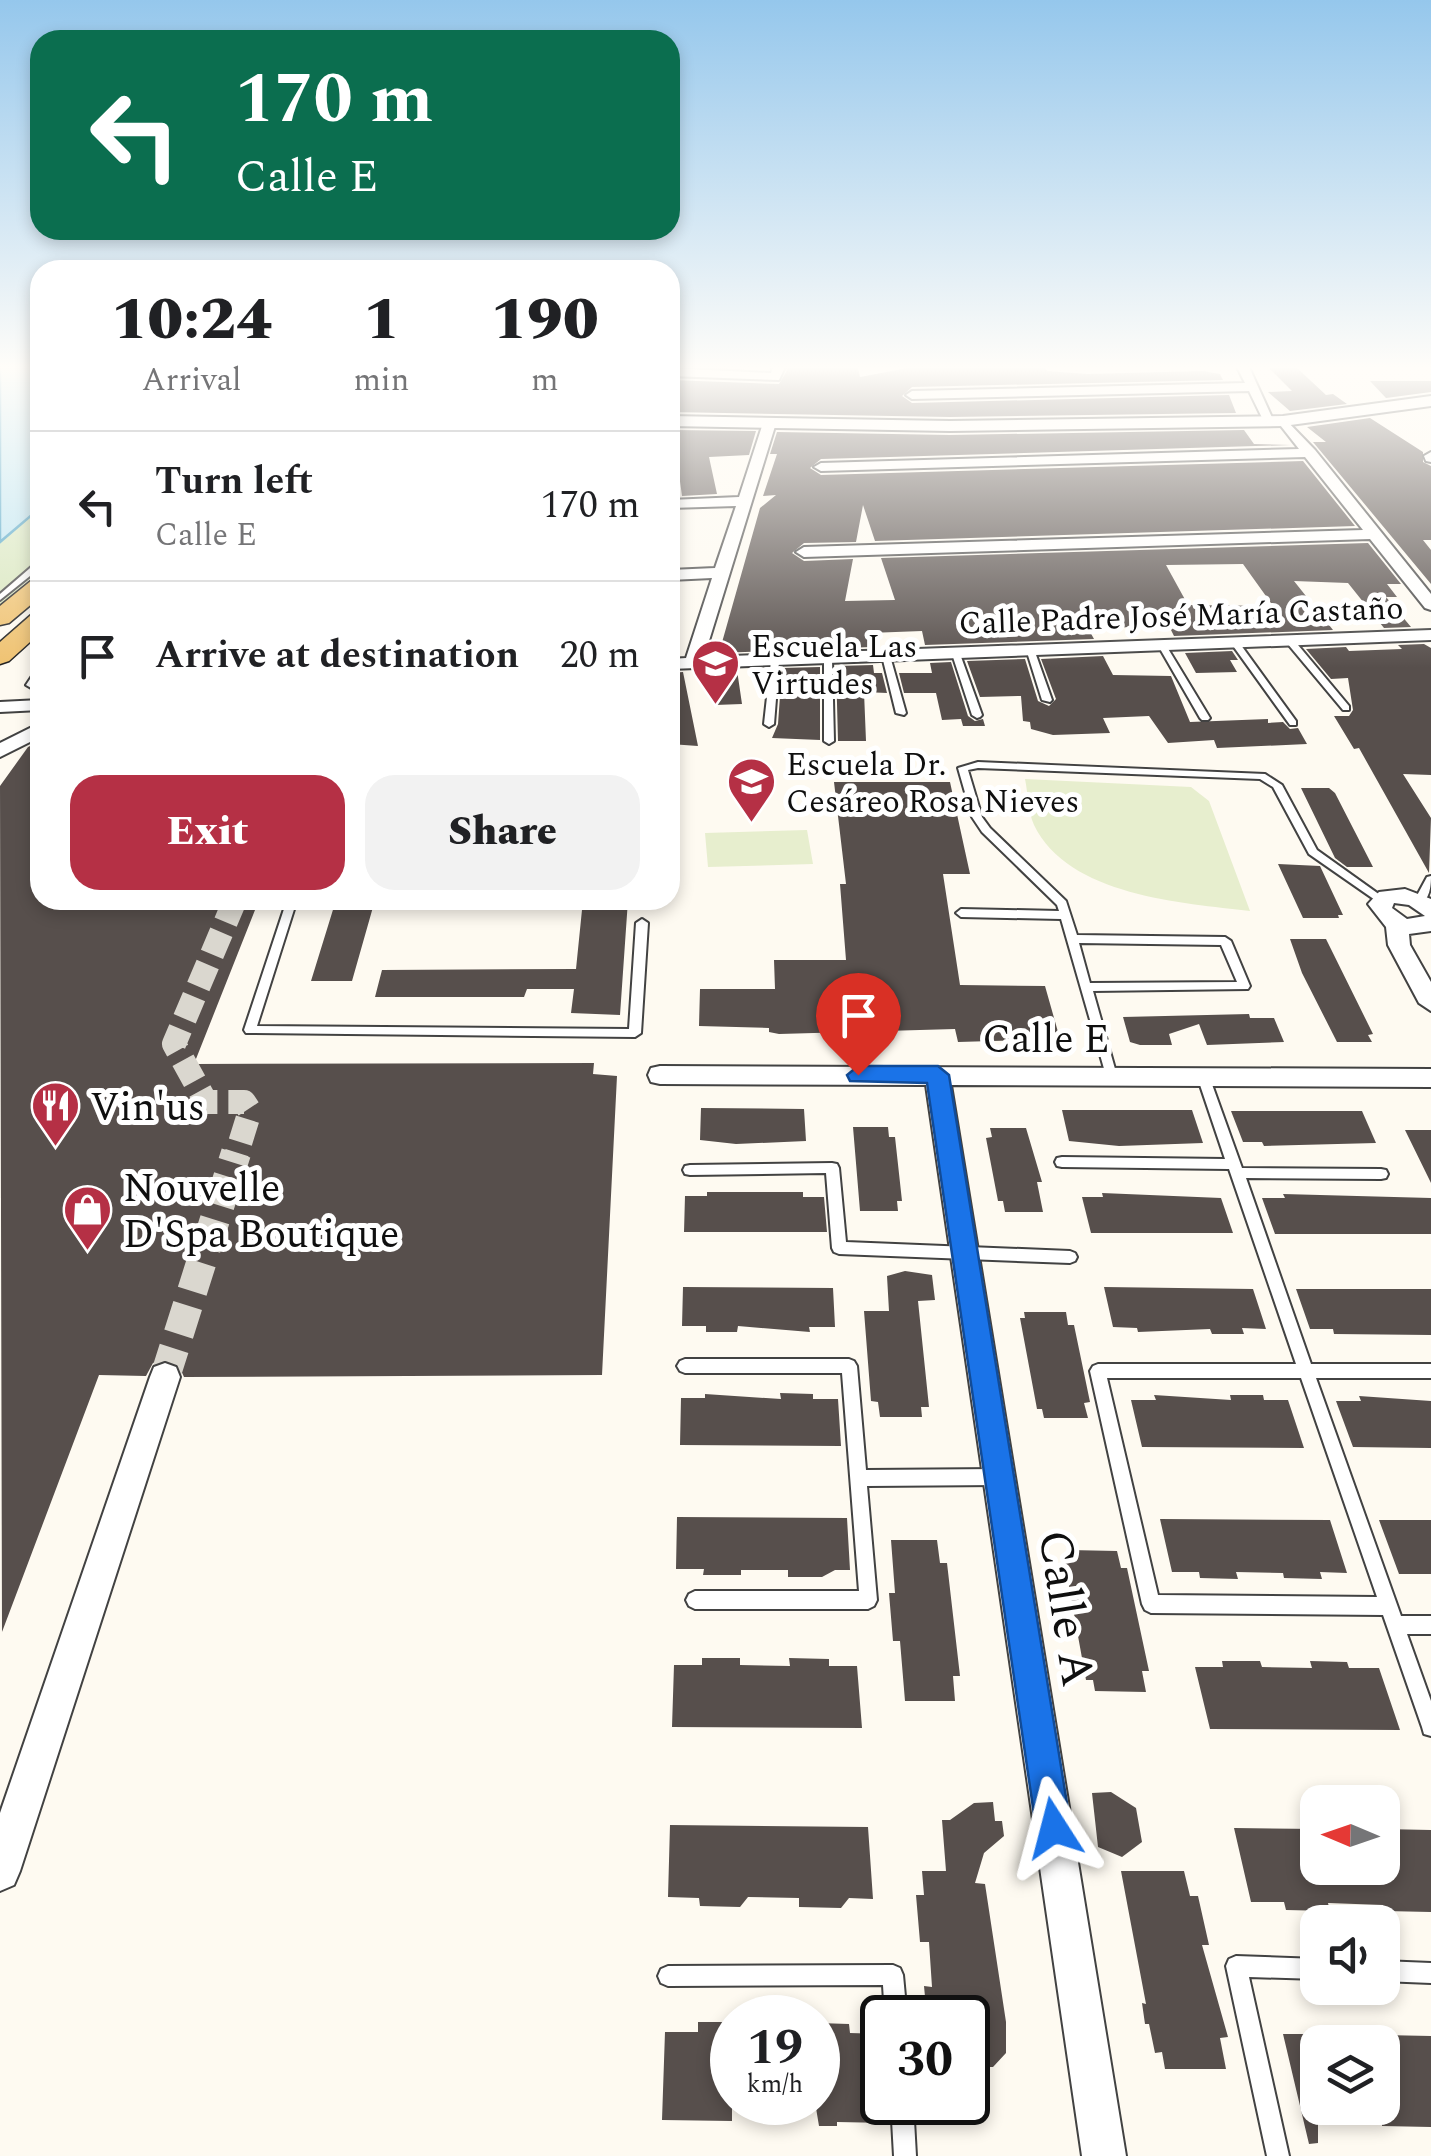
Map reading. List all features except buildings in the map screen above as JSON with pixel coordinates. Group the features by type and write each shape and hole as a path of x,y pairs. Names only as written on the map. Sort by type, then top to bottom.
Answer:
{"main road":[{"path":"0,618 30,592"},
{"path":"0,636 30,609"},
{"path":"0,656 30,629"}],"street":[{"path":"692,664 755,468"},
{"path":"820,468 833,468"},
{"path":"1322,468 1431,605"},
{"path":"680,504 744,501"},
{"path":"804,552 1374,534"},
{"path":"680,575 719,573"},
{"name":"Calle Padre José María Castaño","path":"680,664 1431,635"},
{"path":"0,706 30,694"},
{"path":"0,725 30,726"},
{"path":"0,750 30,733"},
{"path":"1425,906 1402,895 1382,900 1380,909 1397,924 1414,928 1431,922"},
{"path":"1397,924 1399,945 1431,1004"},
{"name":"Calle E","path":"660,1075 1431,1078"},
{"name":"Calle A","path":"938,1075 1104,2156"},
{"path":"0,1871 166,1376"}],"lane":[{"path":"0,598 30,572"},
{"path":"1290,640 1346,708"},
{"path":"1235,643 1294,723"},
{"path":"1163,647 1206,718"},
{"path":"1032,652 1047,700"},
{"path":"956,654 977,714"},
{"path":"886,656 901,713"},
{"path":"828,659 828,742"},
{"path":"769,724 775,661"},
{"path":"1111,1076 1064,915 1053,894 977,817 962,768 970,764 1262,776 1278,785 1313,852 1382,900"},
{"path":"1425,906 1431,879"},
{"path":"289,910 250,1030 635,1033 642,923"},
{"path":"961,914 1064,915"},
{"path":"1071,938 1225,941 1244,986 1085,987"},
{"path":"1203,1076 1431,1727"},
{"path":"1062,1162 1381,1174"},
{"path":"690,1170 832,1168 839,1248 965,1256 1070,1257"},
{"path":"685,1366 850,1366 868,1600 694,1600"},
{"path":"1388,1606 1151,1604 1098,1371 1431,1371"},
{"path":"858,1478 1000,1477"},
{"path":"1395,1624 1431,1625"},
{"path":"1278,2156 1236,1966 1300,1968"},
{"path":"1400,1972 1431,1973"},
{"path":"668,1976 893,1975 894,1995"},
{"path":"904,2125 906,2156"}],"green space":[{"path":"30,516 30,579 0,605 0,542"},
{"path":"1025,779 1191,787 1209,801 1250,911 1130,892 1073,867 1050,849 1034,825"},
{"path":"807,830 813,864 708,867 705,833"}],"water":[{"path":"0,468 30,468 30,516 0,542"}],"tunnel":[{"path":"231,910 174,1044 206,1102 244,1102 250,1111 236,1156"},
{"path":"165,1377 236,1153"}],"place":[{"name":"Escuela Las Virtudes","path":"716,706"},
{"name":"Escuela Dr. Cesáreo Rosa Nieves","path":"751,824"},
{"name":"Vin'us","path":"55,1148"},
{"name":"Nouvelle D'Spa Boutique","path":"88,1252"}],"route":[{"path":"858,1075 938,1075 1054,1828"}]}
